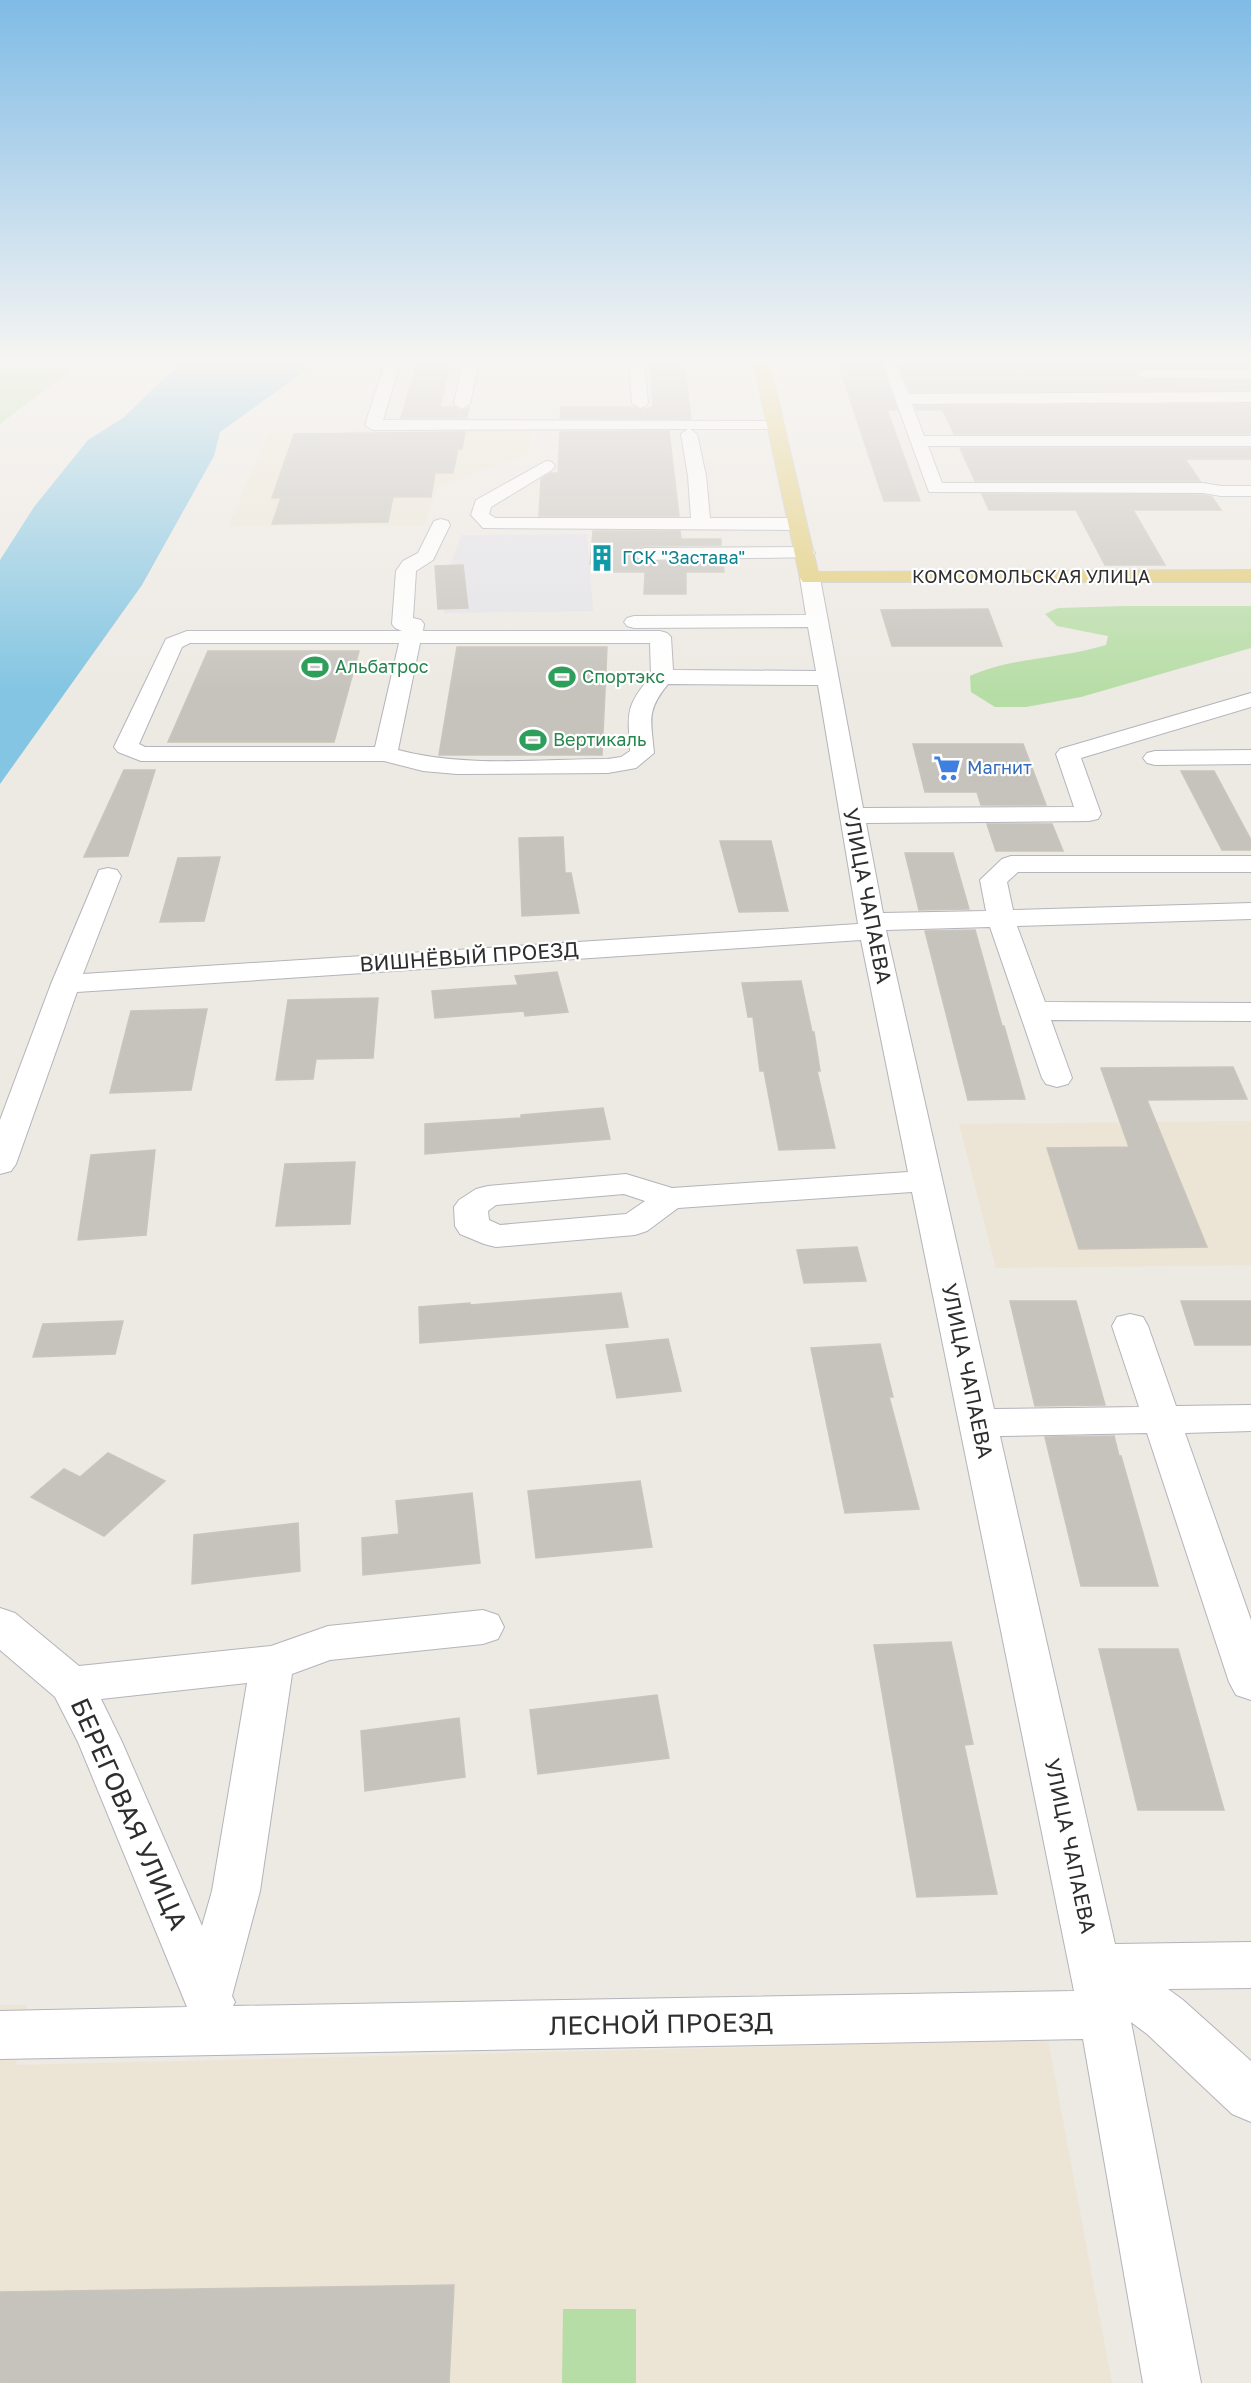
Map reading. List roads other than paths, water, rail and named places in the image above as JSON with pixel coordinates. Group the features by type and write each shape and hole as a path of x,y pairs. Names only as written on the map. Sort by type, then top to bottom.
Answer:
{"main road":[{"name":"УЛИЦА ЧАПАЕВА","path":"785,471 808,566"},
{"name":"КОМСОМОЛЬСКАЯ УЛИЦА","path":"808,566 1251,576"}],"street":[{"path":"537,471 482,504 480,515 490,524 798,524"},
{"path":"696,471 702,524"},
{"path":"929,471 935,488 1203,488 1244,491"},
{"path":"1225,474 1244,491 1251,509"},
{"path":"385,754 409,628 406,571 410,565 426,556 441,525"},
{"path":"645,554 808,566"},
{"name":"УЛИЦА ЧАПАЕВА","path":"808,566 872,926 1095,1967 1172,2383"},
{"path":"180,625 409,628 660,637 662,677 643,700 640,719 642,753 628,763 608,766 457,767 423,764 385,754 141,754 126,747 172,643 187,637 409,628 818,621"},
{"path":"662,677 828,678"},
{"path":"852,816 1089,814 1068,754 1251,699"},
{"path":"1155,758 1251,757"},
{"path":"1057,1078 1001,918 993,880 1011,864 1251,864"},
{"path":"0,1164 65,984 108,876"},
{"name":"ВИШНЁВЫЙ ПРОЕЗД","path":"65,984 872,926 1001,918 1251,910"},
{"path":"1035,1011 1251,1012"},
{"path":"670,1198 635,1224 496,1236 472,1226 471,1207 488,1196 626,1184 670,1198 926,1181"},
{"path":"1130,1326 1251,1682"},
{"path":"979,1423 1251,1418"},
{"name":"БЕРЕГОВАЯ УЛИЦА","path":"0,1625 71,1685 100,1742 213,2012"},
{"path":"71,1685 272,1663 328,1643 483,1627"},
{"path":"213,2012 236,1891 272,1663"},
{"path":"1095,1967 1251,1965"},
{"path":"1095,1967 1165,2017 1251,2096"},
{"name":"ЛЕСНОЙ ПРОЕЗД","path":"0,2035 213,2012 1104,2015"}],"water":[{"path":"63,471 206,471 142,585 0,784 0,560 34,507"}],"place":[{"name":"ГСК \"Застава\"","path":"602,558"},
{"name":"Альбатрос","path":"315,667"},
{"name":"Спортэкс","path":"562,677"},
{"name":"Вертикаль","path":"533,740"},
{"name":"Магнит","path":"947,768"}]}
